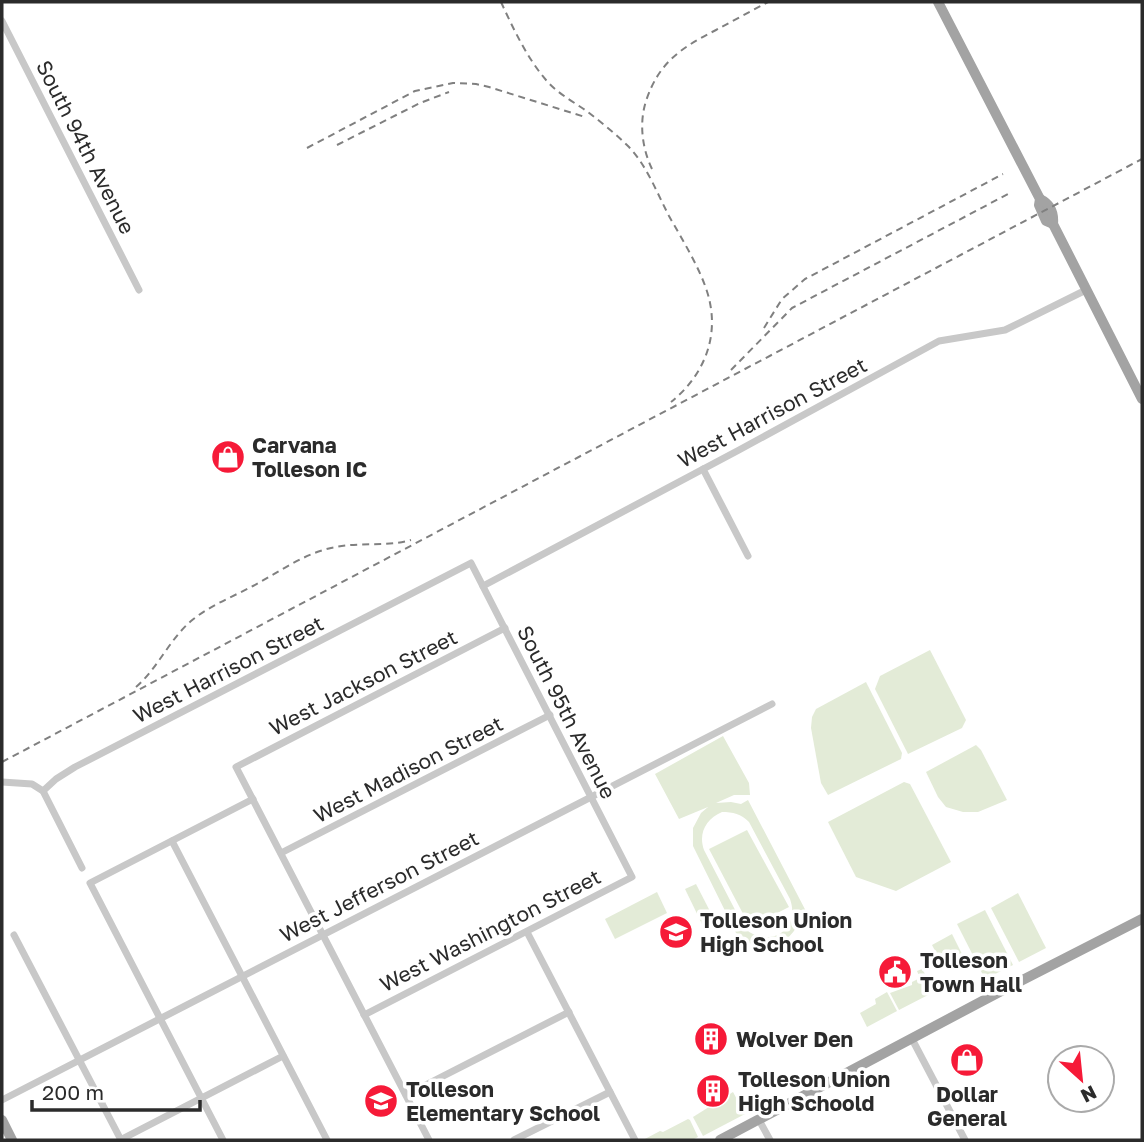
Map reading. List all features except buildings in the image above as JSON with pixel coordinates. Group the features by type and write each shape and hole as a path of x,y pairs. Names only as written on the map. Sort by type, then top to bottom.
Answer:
{"main road":[{"path":"938,2 1040,199 1039,205 1046,221 1053,224 1142,399"},
{"path":"720,1140 1142,919"},
{"path":"2,1120 6,1136"}],"street":[{"name":"South 94th Avenue","path":"2,21 139,290"},
{"name":"West Harrison Street","path":"482,586 939,341 1005,330 1086,290"},
{"path":"703,469 748,556"},
{"name":"West Harrison Street","path":"43,791 75,767 471,563"},
{"name":"South 95th Avenue","path":"471,563 632,877"},
{"name":"West Jackson Street","path":"253,799 236,767 505,628"},
{"name":"West Jefferson Street","path":"2,1100 772,704"},
{"name":"West Madison Street","path":"281,853 550,715"},
{"path":"2,782 32,784 43,791 82,868"},
{"path":"223,1140 90,883 253,799 429,1140"},
{"path":"172,841 326,1138 315,1140"},
{"name":"West Washington Street","path":"364,1014 632,877"},
{"path":"527,932 635,1140"},
{"path":"14,934 121,1140 283,1056"},
{"path":"406,1095 569,1012"},
{"path":"912,1039 964,1140"},
{"path":"514,1140 610,1091"},
{"path":"759,1120 770,1140"}],"green space":[{"path":"930,650 966,720 962,728 908,754 875,689 880,676"},
{"path":"866,682 902,753 901,759 828,795 821,783 811,728 812,717 816,709"},
{"path":"723,736 749,783 750,795 734,795 716,803 741,804 748,800 809,917 800,920 795,930 781,943 763,947 754,945 736,933 693,846 693,828 701,813 708,807 679,819 655,774","holes":["722,812 740,815 749,822 790,899 791,920 781,933 764,937 745,929 704,850 702,838 705,827"]},
{"path":"976,745 1007,800 978,812 963,812 946,807 926,772"},
{"path":"904,782 910,784 951,862 896,891 856,877 828,822"},
{"path":"747,830 789,907 750,927 709,849"},
{"path":"696,884 714,919 702,924 685,889"},
{"path":"657,892 667,913 615,939 605,919"},
{"path":"1018,893 1046,948 1019,962 991,908"},
{"path":"985,910 1013,965 985,979 957,924"},
{"path":"952,934 962,954 942,964 932,945"},
{"path":"922,969 930,982 924,985 928,995 899,1010 890,993 912,985 912,982 920,978 917,971"},
{"path":"887,992 897,1011 867,1027 860,1013 876,1004 875,999"},
{"path":"733,1092 745,1114 703,1136 693,1117"},
{"path":"688,1119 698,1137 692,1140 643,1140 663,1132"}],"railway":[{"path":"501,2 527,53 546,80 609,129 635,154 703,282 712,317 709,345 699,370 671,402"},
{"path":"652,169 646,153 642,127 646,101 658,76 673,58 692,43 768,2"},
{"path":"307,148 415,91 453,83 489,87 585,117"},
{"path":"337,145 420,103 449,92"},
{"path":"2,762 1142,159"},
{"path":"764,328 782,299 805,279 1003,174"},
{"path":"731,370 792,308 1008,194"},
{"path":"136,687 191,621 213,606 293,563 336,547 411,540"}],"place":[{"name":"Carvana Tolleson IC","path":"228,457"},
{"name":"Tolleson Union High School","path":"676,932"},
{"name":"Tolleson Town Hall","path":"895,972"},
{"name":"Wolver Den","path":"711,1039"},
{"name":"Dollar General","path":"967,1060"},
{"name":"Tolleson Union High Schoold","path":"713,1091"},
{"name":"Tolleson Elementary School","path":"381,1101"}]}
